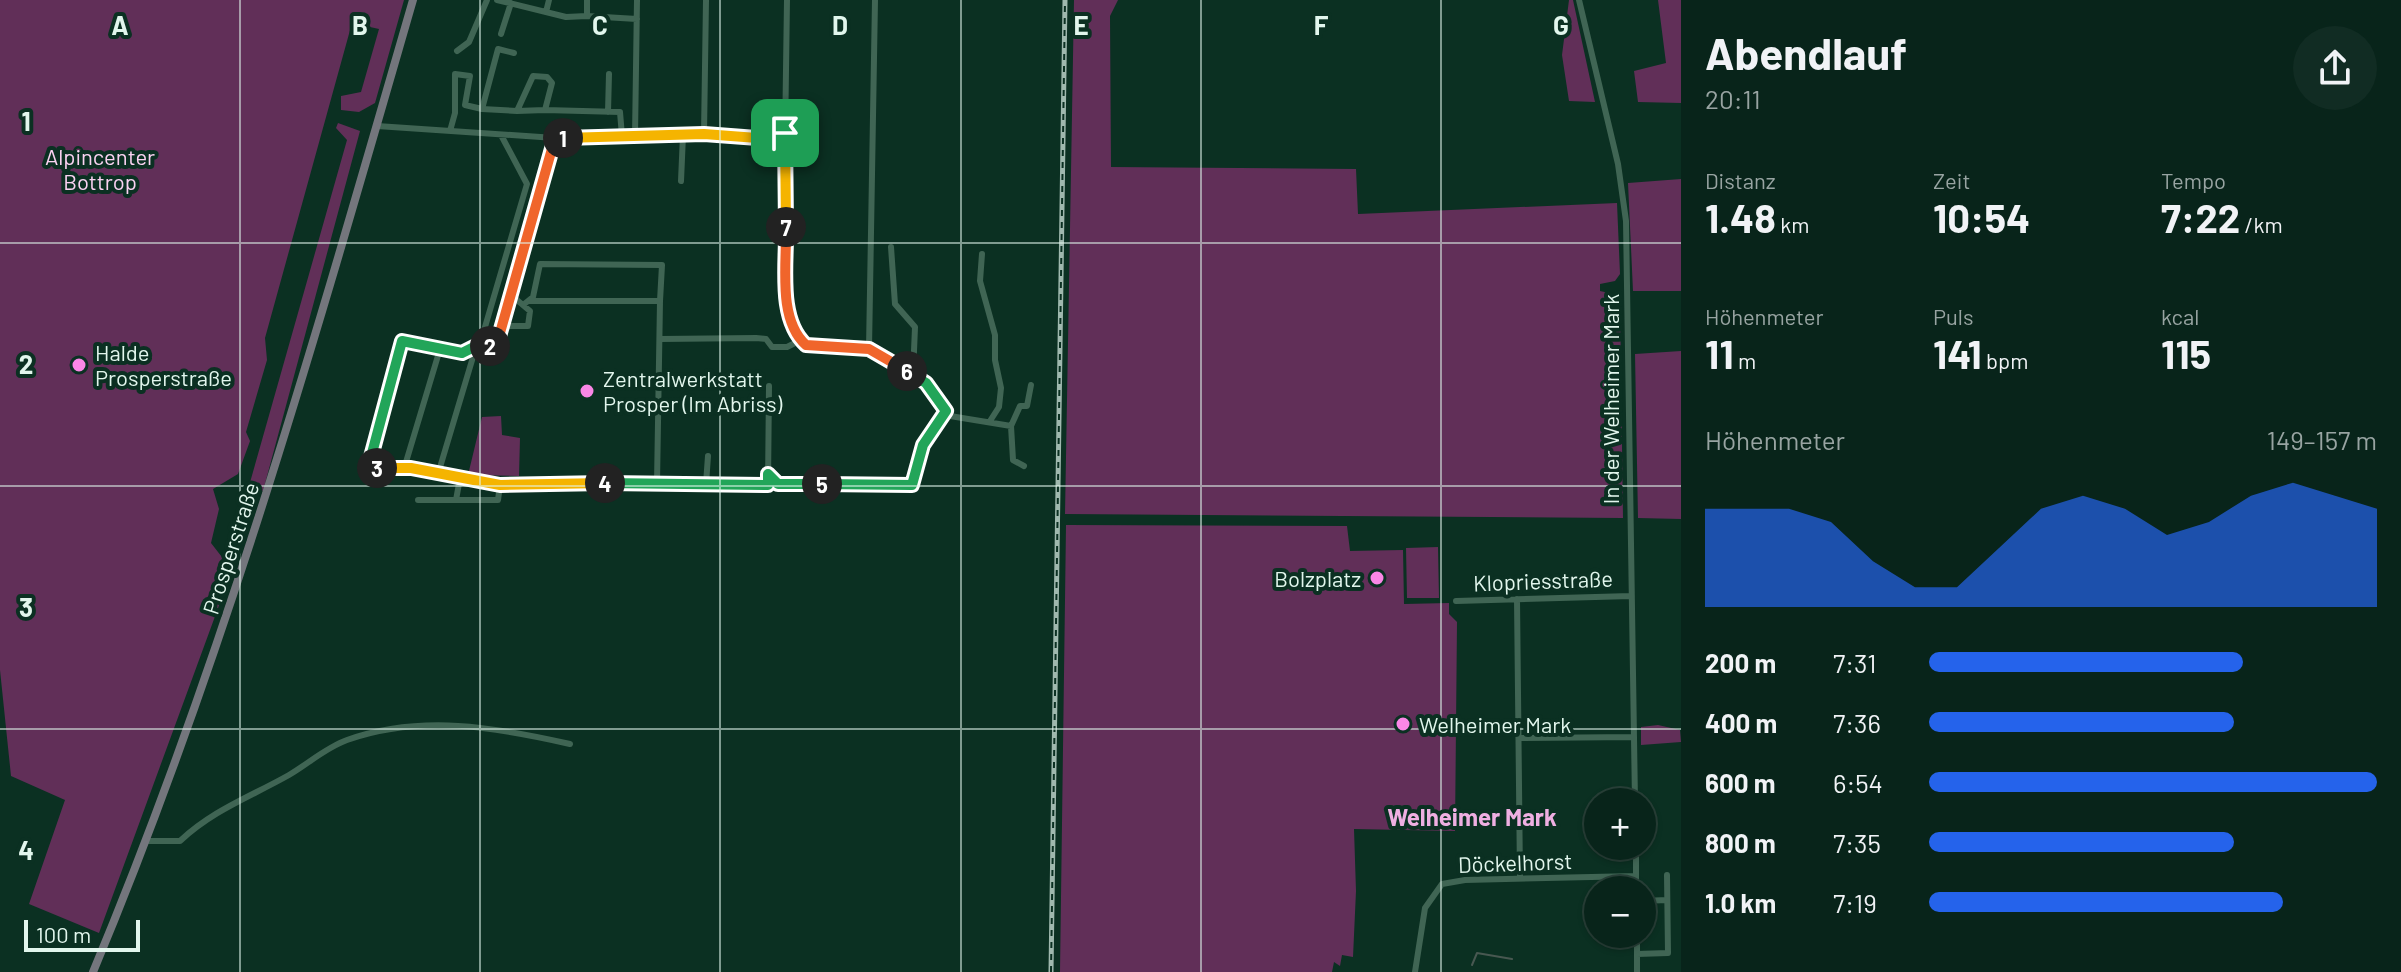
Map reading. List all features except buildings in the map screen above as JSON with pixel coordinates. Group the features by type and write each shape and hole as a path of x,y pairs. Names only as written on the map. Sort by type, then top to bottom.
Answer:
{"main road":[{"name":"Prosperstraße","path":"93,972 148,841 252,542 413,0"}],"street":[{"path":"457,51 469,42 487,0"},
{"path":"497,0 546,12 637,19"},
{"path":"546,12 549,0"},
{"path":"587,0 587,16"},
{"path":"635,136 637,0"},
{"path":"704,134 706,0"},
{"path":"377,126 555,138 704,134 785,140 787,0"},
{"path":"869,349 875,0"},
{"name":"In der Welheimer Mark","path":"1579,0 1618,164 1626,221 1635,788"},
{"path":"501,34 511,3"},
{"path":"482,109 498,49 514,53"},
{"path":"450,131 455,113 453,79 458,72 470,76 465,105 517,111 620,112 622,136"},
{"path":"608,112 609,74"},
{"path":"517,111 533,76 552,83 545,110"},
{"path":"785,133 788,310 792,328 801,340 806,345 869,349 926,383 950,416 1011,426"},
{"path":"438,474 527,184 501,135"},
{"path":"681,181 683,135"},
{"path":"555,138 496,347 478,345 462,353 402,341 368,468 411,468 500,485 768,485 769,386"},
{"path":"891,247 895,304 915,327 913,375"},
{"path":"982,254 980,281 995,335 995,360 1002,398 990,421"},
{"path":"526,303 533,297 540,264 662,265 657,483"},
{"path":"511,295 526,303 660,301"},
{"path":"502,326 528,326 530,311 526,303"},
{"path":"660,339 756,338 766,339 772,347 787,347 801,340"},
{"path":"411,468 406,462 440,349"},
{"path":"1024,466 1013,460 1011,426 1020,406 1027,406 1031,385"},
{"path":"768,474 778,484 912,485 923,445 946,411"},
{"path":"706,484 708,456"},
{"path":"456,500 460,478"},
{"path":"418,500 498,500 500,485"},
{"name":"Klopriesstraße","path":"1456,601 1631,596"},
{"path":"1517,599 1520,878"},
{"path":"148,841 180,841 208,816 345,741 392,728 434,723 472,726 570,744"},
{"path":"1519,738 1634,737"},
{"path":"1636,860 1636,876"},
{"path":"1637,954 1668,953 1667,875"},
{"name":"Döckelhorst","path":"1415,972 1425,908 1435,890 1452,881 1584,877"},
{"path":"1656,900 1667,900"},
{"path":"1637,948 1637,972"}],"green space":[{"name":"Alpincenter Bottrop","path":"0,0 404,0 375,103 359,112 341,110 341,96 361,92 379,29 352,23 265,338 267,360 246,432 250,441 238,474 213,489 219,509 211,543 232,570 99,933 29,904 65,800 11,776 0,670"},
{"path":"1074,0 1118,0 1110,16 1111,167 1356,169 1358,214 1617,203 1620,274 1615,281 1600,284 1600,291 1614,294 1620,300 1623,518 1065,514"},
{"path":"1569,0 1573,0 1595,102 1569,101 1562,55"},
{"path":"1658,0 1681,0 1681,103 1638,102 1634,71 1666,63"},
{"path":"338,123 360,131 263,491 249,486 347,140 336,128"},
{"path":"1681,179 1681,291 1633,291 1628,183"},
{"path":"1681,351 1681,519 1638,518 1635,354"},
{"path":"501,416 502,435 520,438 519,476 468,475 482,417"},
{"path":"1066,525 1347,526 1350,551 1403,550 1404,604 1449,603 1449,614 1457,622 1455,831 1354,829 1356,891 1353,957 1342,955 1340,966 1334,962 1332,972 1060,972"},
{"path":"1438,547 1439,598 1407,598 1406,548"},
{"path":"1658,725 1680,730 1681,742 1641,745 1641,727"}],"waterway":[{"path":"1472,965 1477,953 1512,959"}],"railway":[{"path":"1051,972 1065,0"}],"place":[{"name":"Halde Prosperstraße","path":"79,365"},
{"name":"Zentralwerkstatt Prosper (Im Abriss)","path":"587,391"},
{"name":"Bolzplatz","path":"1377,578"},
{"name":"Welheimer Mark","path":"1403,724"}],"district":[{"name":"Welheimer Mark","path":"1472,816"}],"route":[{"path":"785,133 788,310 792,328 806,345 869,349 926,383 938,397 946,411 923,445 912,485 778,484 768,474 768,485 500,485 411,468 368,468 402,341 462,353 480,344 496,347 555,138 704,134 785,140 785,133"}]}
